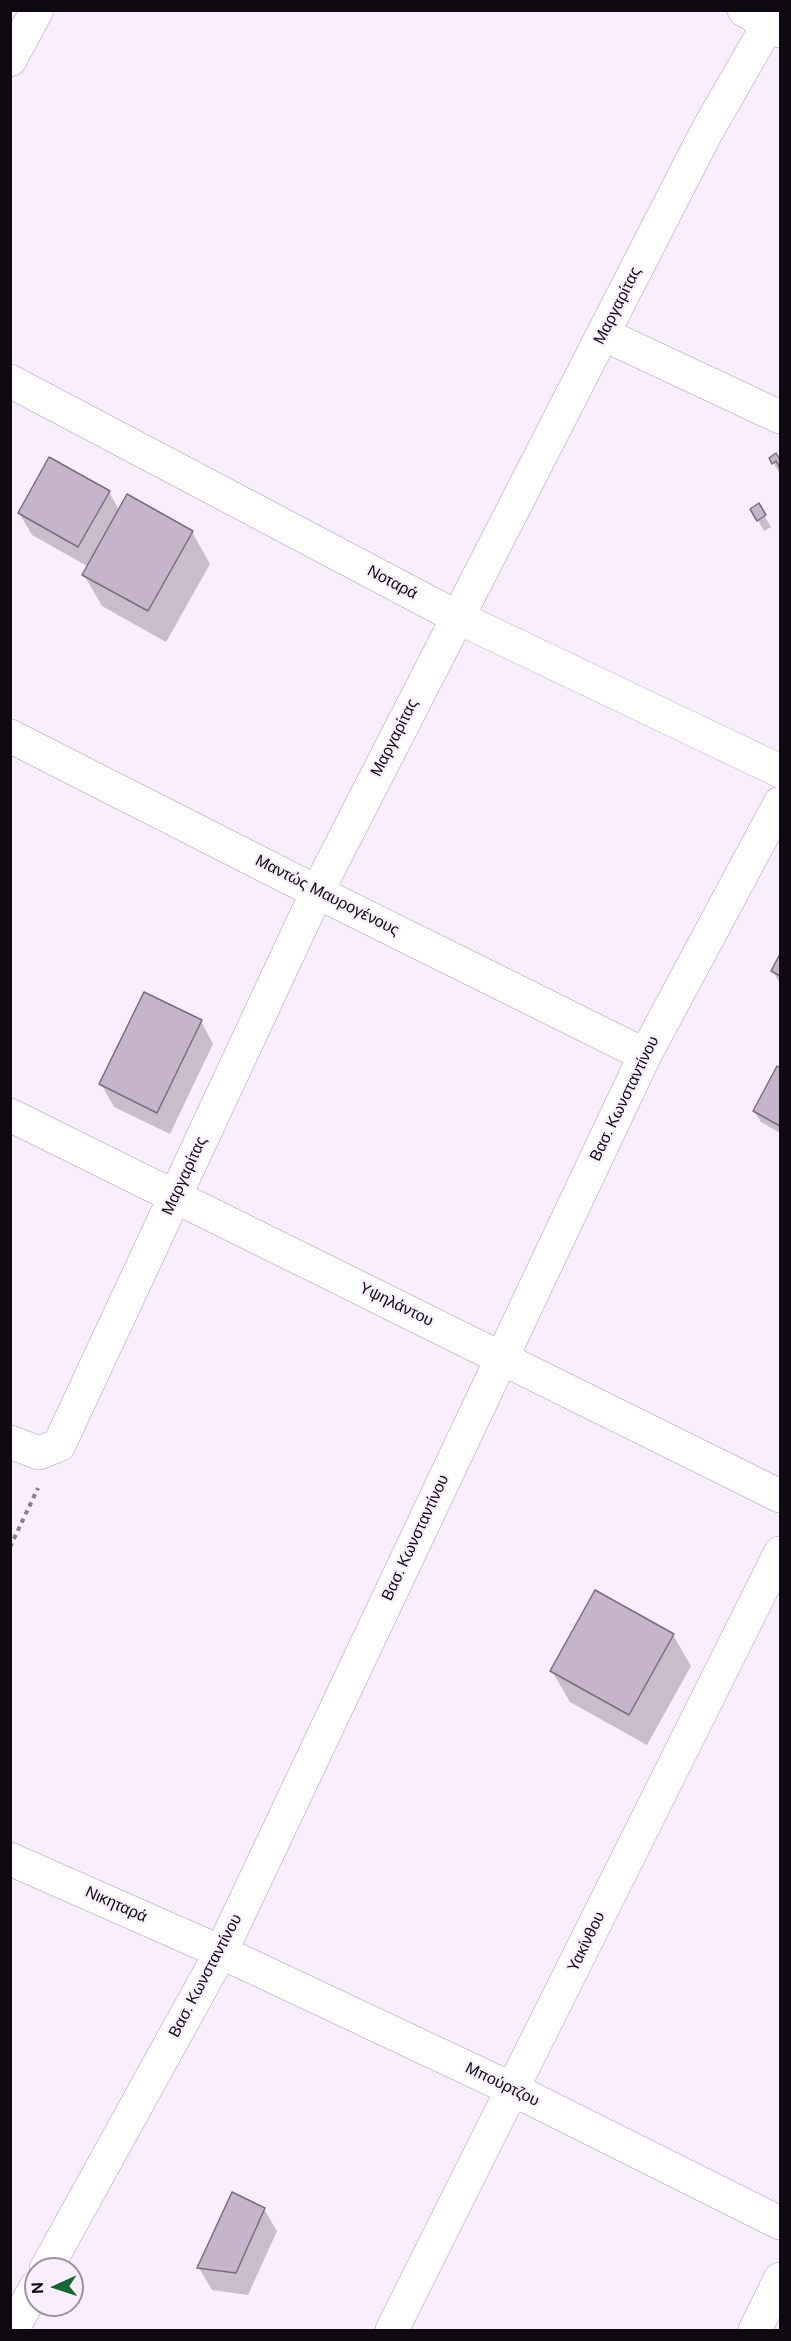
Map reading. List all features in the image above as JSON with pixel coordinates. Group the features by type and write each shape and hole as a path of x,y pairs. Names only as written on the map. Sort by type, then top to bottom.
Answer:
{"street":[{"path":"10,60 37,10"},
{"name":"Μαργαρίτας","path":"36,1447 175,1196 317,892 764,22"},
{"path":"603,334 780,417"},
{"name":"Νοταρά","path":"10,381 457,617 780,771"},
{"name":"Μαντώς Μαυρογένους","path":"10,736 645,1055"},
{"name":"Βασ. Κωνσταντίνου","path":"53,2257 221,1952 645,1055 780,803"},
{"name":"Υψηλάντου","path":"10,1115 780,1496"},
{"name":"Υακίνθου","path":"392,2331 780,1553"},
{"name":"Νικηταρά","path":"10,1859 221,1952"},
{"name":"Μπούρτζου","path":"221,1952 514,2090 780,2223"},
{"path":"755,2331 780,2279"},
{"path":"12,2331 24,2309"}],"path":[{"path":"10,1547 36,1447"}],"building":[{"path":"776,453 780,460 780,468 776,461 772,464 769,458"},
{"path":"49,457 110,491 78,547 18,513"},
{"path":"127,494 193,531 148,611 82,575"},
{"path":"759,503 766,515 757,521 750,509"},
{"path":"780,954 780,976 771,971"},
{"path":"144,992 202,1020 157,1113 99,1084"},
{"path":"777,1066 780,1068 780,1126 753,1111"},
{"path":"595,1590 674,1634 629,1715 550,1671"},
{"path":"232,2192 265,2208 236,2273 197,2268"}]}
